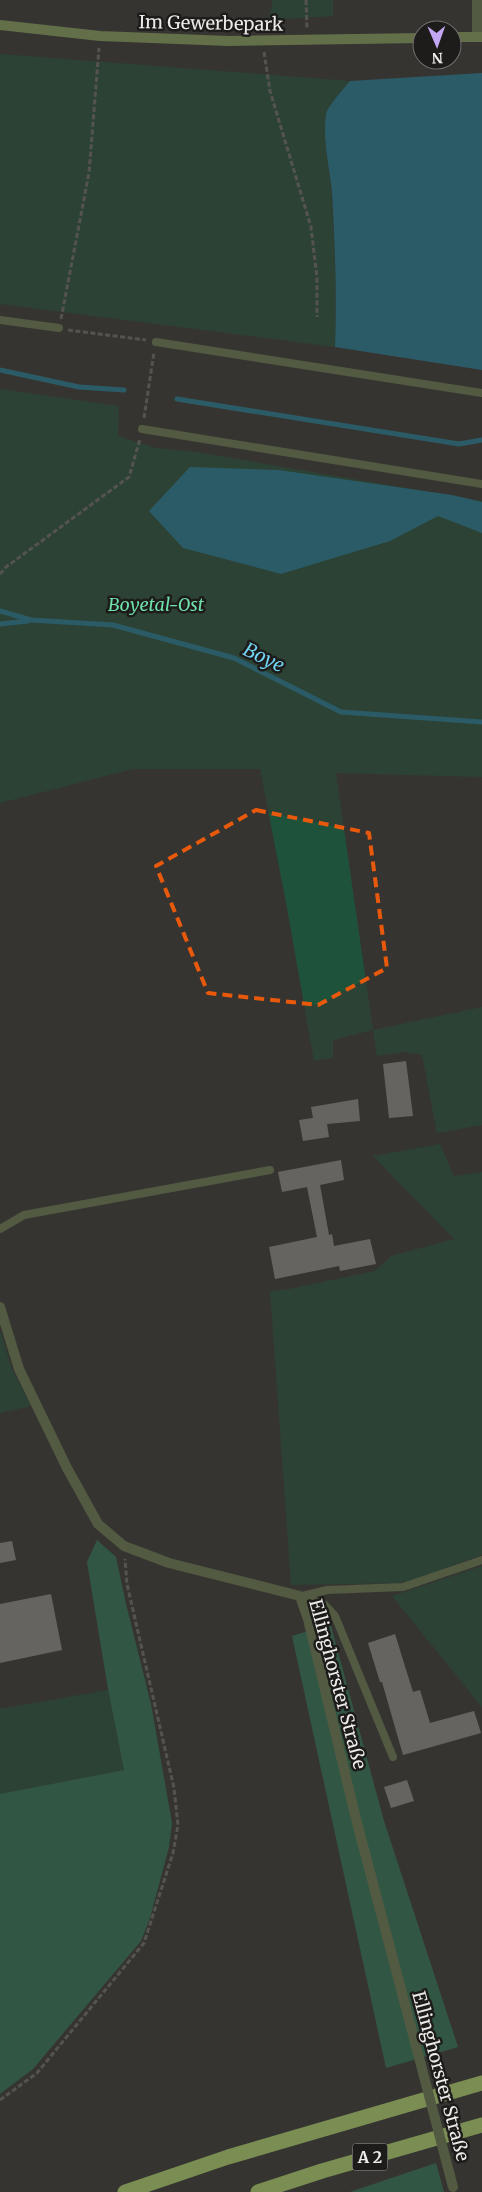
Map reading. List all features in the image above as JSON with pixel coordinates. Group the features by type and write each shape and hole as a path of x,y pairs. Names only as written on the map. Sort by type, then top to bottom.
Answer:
{"highway":[{"name":"A 2","path":"125,2192 228,2157 482,2083"},
{"name":"A 2","path":"258,2192 322,2171 482,2126"}],"street":[{"path":"462,37 480,37 476,0"},
{"name":"Im Gewerbepark","path":"0,25 100,36 262,41 412,38"},
{"name":"Ellinghorster Straße","path":"0,1307 19,1369 67,1468 98,1524 124,1546 170,1563 300,1596 308,1619 356,1819 454,2190"}],"lane":[{"path":"0,320 58,328"},
{"path":"156,342 482,393"},
{"path":"142,428 482,484"},
{"path":"0,1229 24,1215 270,1170"},
{"path":"300,1596 327,1590 403,1588 482,1560"},
{"path":"300,1596 324,1604 335,1616 393,1757"}],"path":[{"path":"306,0 307,40"},
{"path":"0,574 6,567 45,537 129,477 142,428 156,342 58,328 89,173 100,36"},
{"path":"262,41 270,91 311,227 317,278 317,317"},
{"path":"0,2100 37,2073 144,1943 173,1853 178,1825 174,1788 127,1584 124,1546"}],"highlighted area":[{"path":"256,810 369,833 387,968 318,1005 208,993 156,866"}],"green space":[{"path":"273,0 333,0 333,16 268,20"},
{"path":"0,54 350,81 330,106 326,114 325,124 325,143 331,190 335,249 335,347 0,304"},
{"name":"Boyetal-Ost","path":"0,389 119,406 118,436 156,448 196,452 482,501 482,777 336,773 373,1030 333,1040 333,1058 314,1061 260,769 133,769 0,803"},
{"path":"482,1007 482,1125 437,1133 422,1055 405,1052 377,1056 373,1030"},
{"path":"440,1144 454,1176 482,1172 482,1555 413,1580 398,1583 291,1585 270,1291 284,1290 375,1271 391,1256 454,1239 373,1156"},
{"path":"0,1330 12,1369 31,1406 0,1413"},
{"path":"97,1540 116,1557 151,1704 172,1823 169,1847 150,1918 141,1941 33,2069 0,2094 0,1794 124,1770 108,1689 87,1562"},
{"path":"482,1566 482,1707 392,1596"},
{"path":"316,1611 320,1611 331,1626 384,1821 458,2047 386,2068 292,1636 315,1629 311,1616"},
{"path":"108,1690 124,1770 0,1794 0,1709"},
{"path":"436,2163 444,2192 350,2192"}],"water":[{"path":"482,73 482,370 335,347 336,289 332,194 325,134 327,111 350,81"},
{"path":"190,467 279,470 452,495 482,502 482,533 438,516 390,541 281,574 183,548 149,511"}],"building":[{"path":"406,1061 413,1116 389,1118 383,1064"},
{"path":"358,1099 360,1121 327,1124 329,1137 303,1141 299,1120 313,1118 311,1107"},
{"path":"341,1160 344,1180 320,1185 329,1235 332,1234 334,1246 370,1239 376,1264 340,1271 339,1266 275,1279 269,1247 317,1237 307,1187 282,1192 278,1172"},
{"path":"12,1541 16,1560 0,1563 0,1543"},
{"path":"51,1594 62,1650 0,1663 0,1604"},
{"path":"395,1634 413,1692 420,1690 430,1723 474,1711 481,1733 403,1755 382,1682 380,1682 368,1643"},
{"path":"407,1780 414,1801 391,1808 384,1787"}],"waterway":[{"name":"Boye","path":"0,370 79,387 124,390"},
{"name":"Boye","path":"177,399 459,444 482,440"},
{"name":"Boye","path":"0,611 31,620 113,625 234,658 341,712 482,722"},
{"name":"Boye","path":"0,624 28,621"}]}
